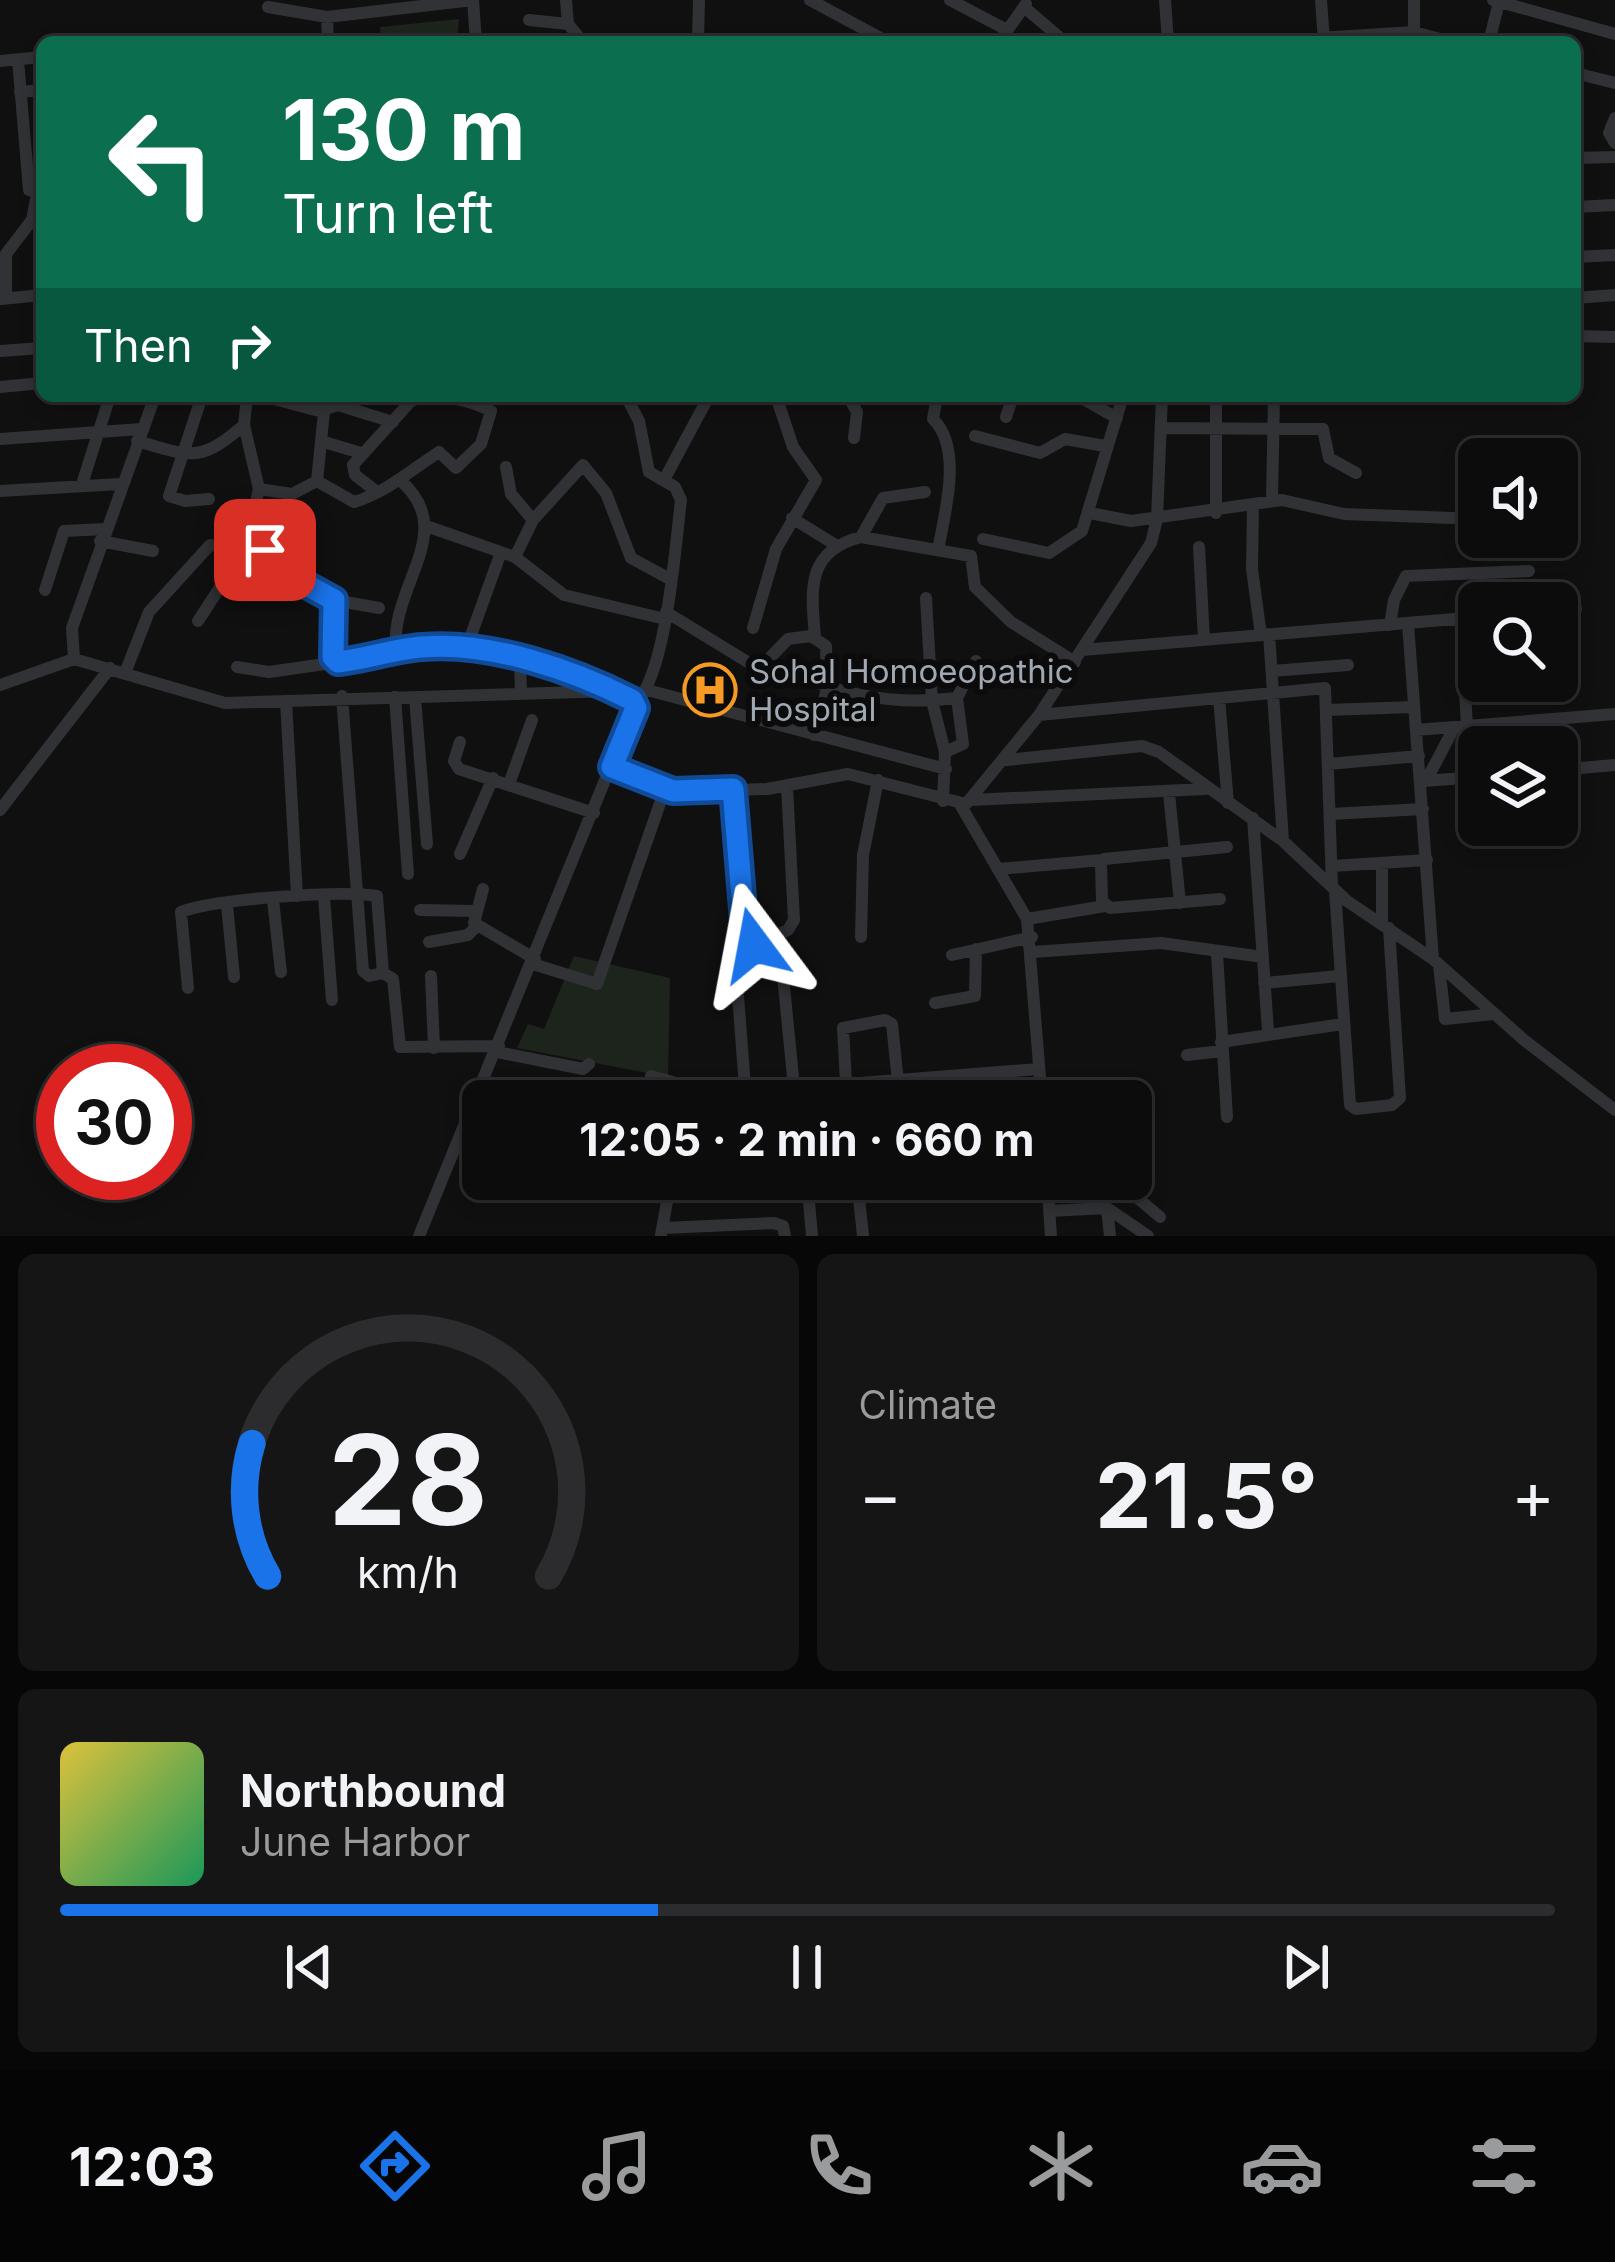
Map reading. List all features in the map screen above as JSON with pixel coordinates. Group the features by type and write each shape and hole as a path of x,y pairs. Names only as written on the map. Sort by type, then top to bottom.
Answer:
{"street":[{"path":"267,36 265,2 327,16 473,0 476,36"},
{"path":"566,0 568,24 578,36"},
{"path":"698,36 699,0"},
{"path":"950,0 1003,36 1026,3 1059,36"},
{"path":"1165,0 1168,36"},
{"path":"1321,0 1324,36"},
{"path":"1414,0 1414,32"},
{"path":"813,1 877,36"},
{"path":"1490,36 1496,1 1615,34"},
{"path":"327,16 328,36"},
{"path":"529,20 568,24"},
{"path":"1363,36 1414,32 1429,36"},
{"path":"0,61 36,58"},
{"path":"17,60 29,190 36,193"},
{"path":"1581,75 1615,83"},
{"path":"20,92 36,91"},
{"path":"1615,118 1609,133 1615,143"},
{"path":"25,147 36,146"},
{"path":"1581,158 1615,157"},
{"path":"1581,207 1615,205"},
{"path":"36,208 32,222 6,254 3,298 36,295"},
{"path":"1581,257 1615,255"},
{"path":"1581,298 1615,295"},
{"path":"1581,336 1612,334"},
{"path":"0,351 36,348"},
{"path":"0,387 36,384"},
{"path":"82,484 108,402"},
{"path":"74,659 72,628 153,402"},
{"path":"200,402 170,497 209,499"},
{"path":"198,621 244,550 260,489 244,425 246,402"},
{"path":"286,402 324,412 338,405 393,422"},
{"path":"377,492 353,470 361,453 411,402"},
{"path":"317,481 346,501 401,481 439,452 456,468 477,449 492,415 472,402"},
{"path":"419,1236 636,704 647,690 665,615 681,500 646,466 639,421 629,402"},
{"path":"664,480 706,402"},
{"path":"753,628 776,549 815,480 793,446 778,402"},
{"path":"851,402 857,412 854,438"},
{"path":"936,402 933,418 940,425 953,472 938,550"},
{"path":"1006,417 1011,402"},
{"path":"1089,402 1117,418"},
{"path":"983,539 1055,552 1082,531 1122,402"},
{"path":"966,803 1007,760 1040,715 1151,543 1157,519 1162,402"},
{"path":"1216,402 1216,513"},
{"path":"1271,501 1274,402"},
{"path":"317,481 324,412"},
{"path":"0,439 139,435 183,453 206,454 244,425"},
{"path":"1162,428 1326,430 1328,458 1356,473"},
{"path":"975,436 1040,453 1065,440 1105,446"},
{"path":"324,442 361,453"},
{"path":"466,649 507,556 577,467 586,466 606,493 631,558 668,578"},
{"path":"506,467 511,494 533,520"},
{"path":"260,489 292,494 317,481"},
{"path":"396,650 395,627 429,527 423,505 401,481"},
{"path":"0,491 120,484"},
{"path":"861,537 883,498 926,492"},
{"path":"1090,513 1157,519 1271,501 1359,515 1453,518"},
{"path":"1253,506 1252,569 1272,671 1283,841"},
{"path":"792,518 834,544 861,537 971,556 975,587 1011,622 1079,656 1458,618"},
{"path":"429,527 507,556 564,595 665,615 760,669 788,639 815,637"},
{"path":"45,590 64,531 102,535 153,551"},
{"path":"814,735 827,689 829,651 815,637 813,582 834,544"},
{"path":"1199,547 1204,640"},
{"path":"125,673 149,612 202,549 268,551 276,568 334,600 380,608"},
{"path":"1390,625 1394,600 1406,576 1529,571"},
{"path":"926,598 932,701 945,752 944,801"},
{"path":"334,600 333,657 338,662"},
{"path":"1408,624 1444,1019 1494,1014"},
{"path":"237,667 269,672 396,650 466,649 520,660 636,704"},
{"path":"0,685 74,659 203,700 610,691"},
{"path":"520,660 521,694"},
{"path":"945,752 963,743 957,698 976,661"},
{"path":"768,664 827,689 885,703 957,698"},
{"path":"1272,671 1348,665"},
{"path":"0,810 110,668"},
{"path":"1040,715 1325,688 1333,888 1352,1108 1397,1103 1382,863"},
{"path":"647,690 946,769"},
{"path":"342,696 363,971 393,979 400,1047 498,1049 583,1069 589,1064"},
{"path":"395,698 408,874"},
{"path":"415,698 427,844"},
{"path":"1219,698 1228,803"},
{"path":"286,701 297,896"},
{"path":"1327,710 1413,706"},
{"path":"1483,726 1615,714"},
{"path":"509,784 532,720"},
{"path":"1416,730 1458,728"},
{"path":"1424,781 1458,732"},
{"path":"460,742 455,766 594,813"},
{"path":"1007,760 1142,746 1159,752 1283,841 1333,888 1436,962 1615,1110"},
{"path":"1328,764 1419,756"},
{"path":"1578,768 1615,765"},
{"path":"612,767 665,789 787,787 838,774 966,803 1205,789"},
{"path":"460,854 493,778"},
{"path":"1424,781 1458,779"},
{"path":"861,938 863,855 878,780"},
{"path":"744,1080 736,969 755,949 788,930 794,920 787,787"},
{"path":"420,910 476,919 534,962 597,984 665,789"},
{"path":"733,789 744,921 755,949 782,966 793,1080"},
{"path":"1169,793 1180,903"},
{"path":"966,803 1027,920 1040,1080"},
{"path":"1330,814 1423,809"},
{"path":"1253,818 1268,1031"},
{"path":"999,869 1227,847"},
{"path":"1102,860 1105,906"},
{"path":"1332,866 1426,860"},
{"path":"429,942 468,934 483,889"},
{"path":"188,988 181,912 297,896 356,895 379,900 383,973"},
{"path":"324,897 332,1000"},
{"path":"1027,920 1105,906 1220,899"},
{"path":"273,900 281,972"},
{"path":"227,905 234,977"},
{"path":"952,955 1032,945 1161,943 1263,957"},
{"path":"935,1003 975,996 976,950"},
{"path":"1217,953 1227,1117"},
{"path":"431,976 434,1048"},
{"path":"1264,983 1339,976"},
{"path":"845,1080 843,1028 885,1020 892,1024 898,1080 1039,1069"},
{"path":"1187,1055 1268,1031 1343,1024"},
{"path":"997,1074 998,1080"},
{"path":"651,1076 659,1080"},
{"path":"667,1200 662,1232 774,1223 783,1226 785,1236"},
{"path":"809,1200 812,1236"},
{"path":"860,1200 863,1236"},
{"path":"1048,1200 1051,1236"},
{"path":"1140,1200 1160,1217"},
{"path":"1049,1211 1107,1208 1148,1236"},
{"path":"1107,1208 1110,1236"}],"shaded area":[{"path":"459,19 458,36 381,36 380,27"},
{"path":"574,956 670,978 668,1077 517,1048 528,1024 544,1029"}],"place":[{"name":"Sohal Homoeopathic Hospital","path":"710,690"}],"route":[{"path":"265,550 276,568 334,600 333,657 338,662 425,646 455,648 549,667 632,700 636,708 612,767 673,791 733,789 744,921 754,945"}]}
